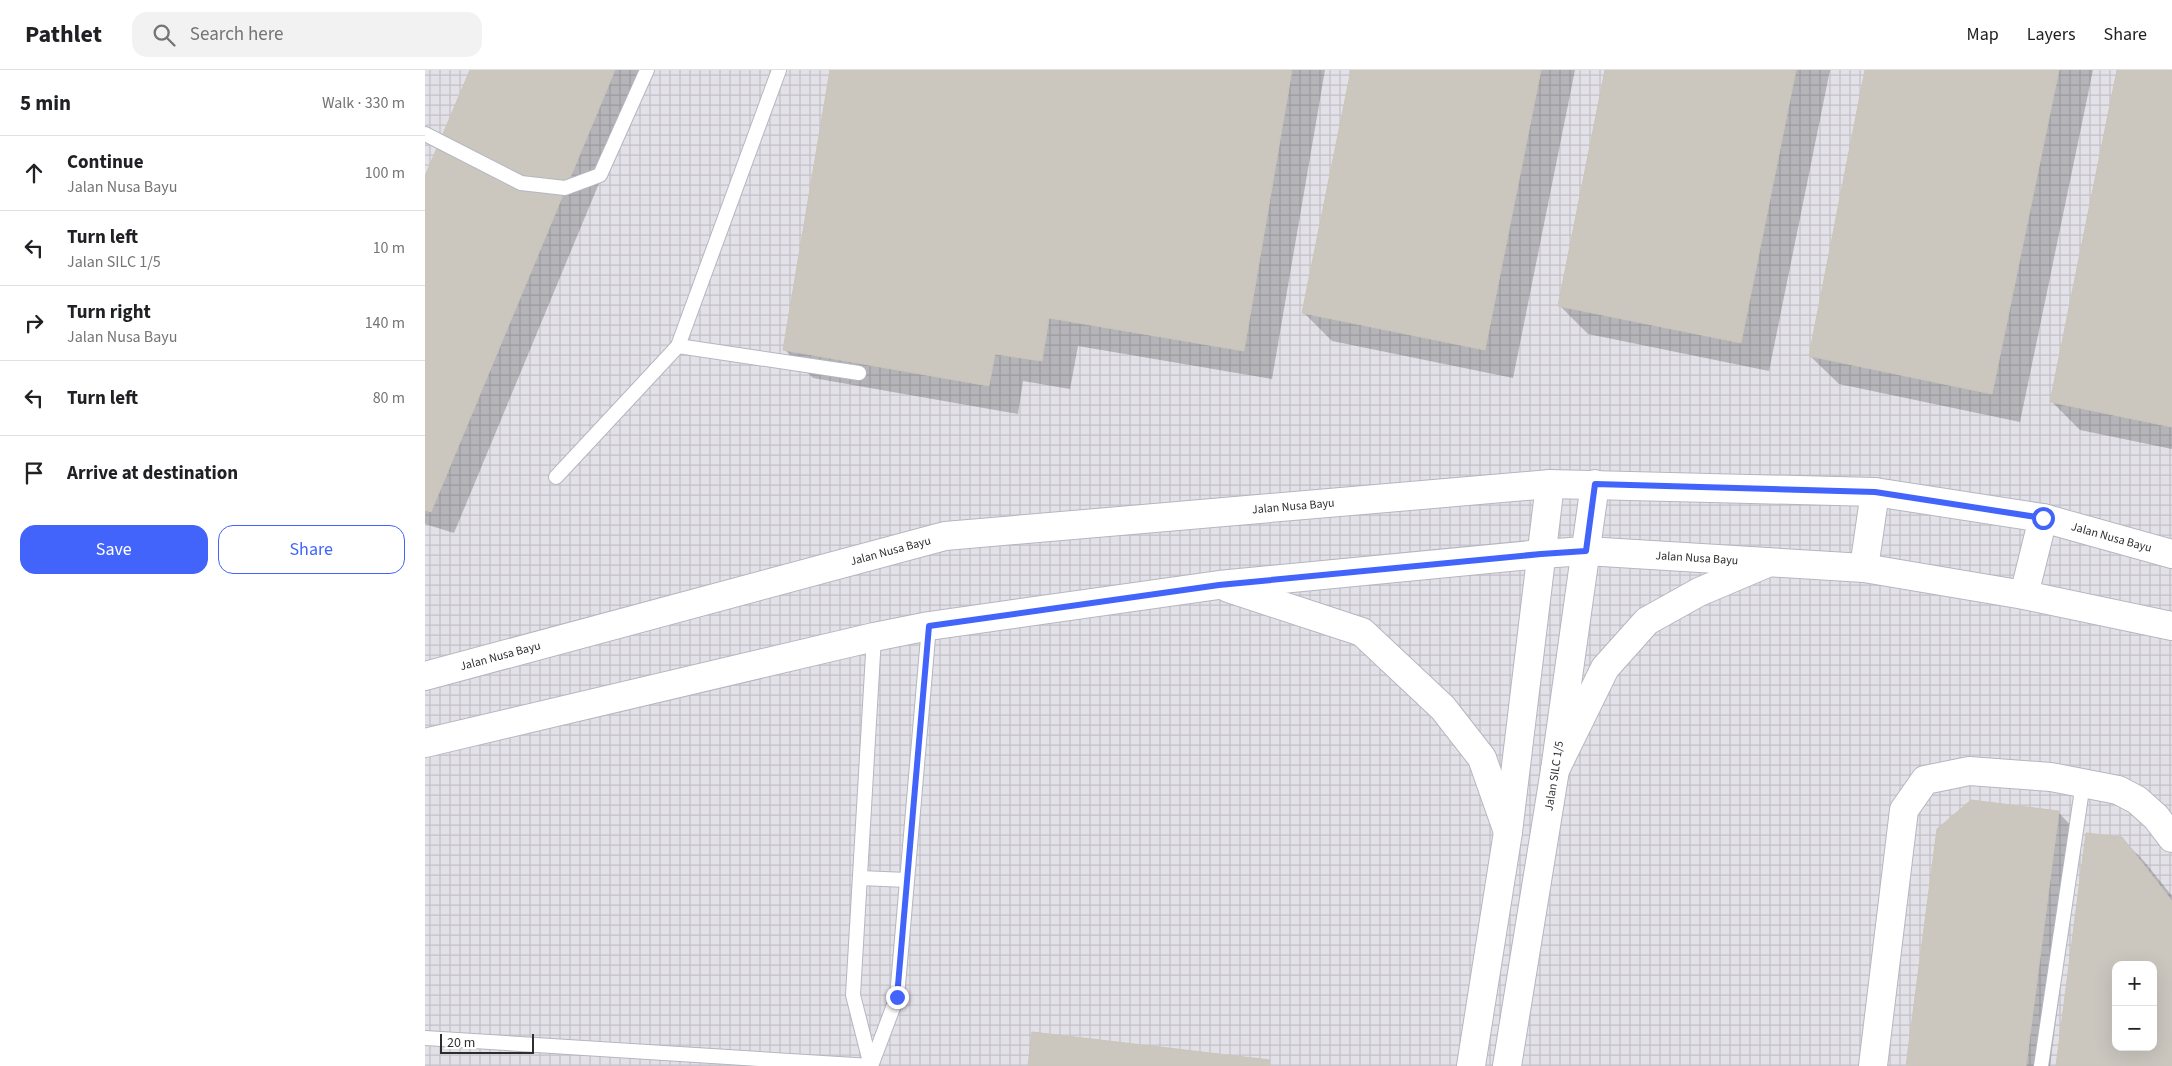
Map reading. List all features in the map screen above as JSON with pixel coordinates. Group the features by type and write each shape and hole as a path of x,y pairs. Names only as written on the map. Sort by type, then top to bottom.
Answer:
{"main road":[{"name":"Jalan Nusa Bayu","path":"425,676 945,536 1549,484 1875,492 2043,518 2172,554"},
{"path":"1471,1066 1508,832 1549,484"},
{"name":"Jalan SILC 1/5","path":"1507,1066 1555,770 1595,484"},
{"path":"1864,568 1875,492"},
{"path":"2024,594 2043,518"},
{"name":"Jalan Nusa Bayu","path":"425,743 874,637 929,626 1219,585 1541,554 1586,551 1864,568 2024,594 2172,626"},
{"path":"1555,770 1605,668 1647,620 1699,592 1771,561"},
{"path":"1219,585 1362,632 1443,708 1482,758 1508,832"},
{"path":"1873,1066 1904,810 1925,780 1969,771 2051,776 2118,790 2137,800 2156,817 2172,838"}],"lane":[{"path":"425,134 521,183 565,188 600,175 647,70"},
{"path":"557,477 678,346 779,70"},
{"path":"678,346 859,373"},
{"path":"871,1066 897,997 929,626"},
{"path":"871,1066 853,995 874,637"},
{"path":"2041,1066 2083,783"},
{"path":"860,878 907,880"},
{"path":"425,1038 871,1066"}],"shaded area":[{"path":"425,70 2172,70 2172,1066 425,1066"}],"building":[{"path":"470,70 615,70 431,512 425,510 425,176"},
{"path":"830,70 1292,70 1244,351 1049,318 1042,361 995,354 989,386 783,350"},
{"path":"1351,70 1541,70 1485,350 1302,313"},
{"path":"1605,70 1796,70 1741,343 1558,306"},
{"path":"1865,70 2059,70 1992,394 1809,356"},
{"path":"2117,70 2172,70 2172,427 2050,402"},
{"path":"1971,800 2059,811 2026,1066 1906,1066 1937,829"},
{"path":"2086,833 2122,837 2172,901 2172,1066 2056,1066"},
{"path":"1032,1032 1270,1060 1269,1066 1028,1066"}],"route":[{"path":"897,997 929,626 1219,585 1586,551 1595,484 1875,492 2043,518"}]}
